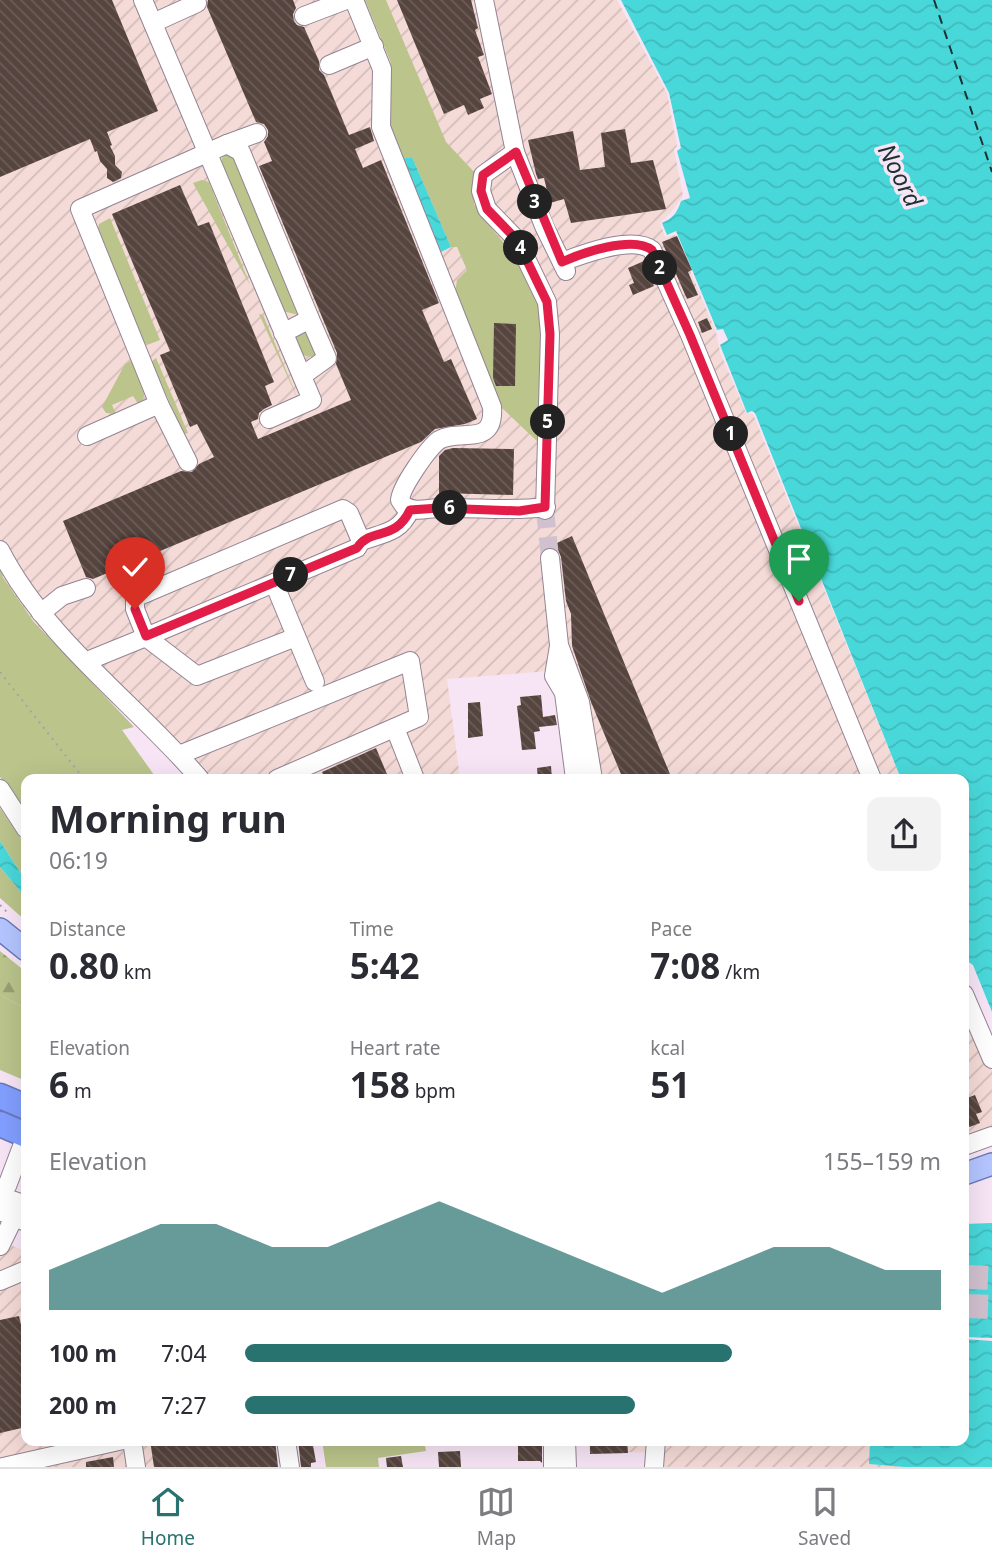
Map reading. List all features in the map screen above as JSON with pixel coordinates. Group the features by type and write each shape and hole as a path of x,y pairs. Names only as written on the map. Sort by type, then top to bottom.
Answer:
{"highway":[{"path":"0,1096 21,1105"}],"main road":[{"path":"5,933 21,946"},
{"path":"969,1172 992,1164"}],"street":[{"path":"143,0 312,400 268,419"},
{"path":"304,16 346,0"},
{"path":"354,0 383,69 381,127 492,407 492,416 486,430 477,434 445,438 430,449 401,495 404,506 410,510 545,509 550,334 547,302 517,240 487,209 481,191 483,175 516,152"},
{"path":"484,0 516,152 564,267 580,255 629,243 644,244 652,250 690,335 870,774"},
{"path":"153,23 197,3"},
{"path":"329,65 373,46"},
{"path":"188,462 159,404 80,209 257,133"},
{"path":"228,144 241,152 327,358 302,376"},
{"path":"283,333 310,319"},
{"path":"88,436 159,404"},
{"path":"296,636 197,676 146,636 135,609 135,600 343,509 349,513 361,541"},
{"path":"87,661 357,548 361,541 398,528 410,510"},
{"path":"0,550 15,579 41,613 196,774"},
{"path":"550,558 559,645 580,702 592,774"},
{"path":"274,583 315,682"},
{"path":"41,613 62,596 86,588"},
{"path":"559,645 554,676 564,693 574,774"},
{"path":"179,755 410,661 419,717 289,774"},
{"path":"395,728 413,774"},
{"path":"0,789 21,821"},
{"path":"969,1006 992,1059"},
{"path":"0,1246 19,1208 2,1189 17,1132"},
{"path":"969,1144 992,1136"},
{"path":"0,1281 21,1271"},
{"path":"2,1467 96,1446"},
{"path":"133,1446 136,1467"},
{"path":"287,1446 290,1467"},
{"path":"555,1446 560,1465"},
{"path":"560,1465 565,1446"},
{"path":"654,1467 656,1446"}],"path":[{"path":"0,672 80,774"}],"shaded area":[{"path":"0,0 617,0 667,93 683,196 660,223 665,237 675,235 716,332 720,352 746,413 753,414 899,774 581,774 563,670 447,679 459,774 184,774 155,736 0,604"},
{"path":"969,984 992,1042 992,1142 969,1149"},
{"path":"0,1241 21,1249 21,1446 244,1446 248,1467 0,1467"},
{"path":"589,1446 870,1446 869,1464 904,1467 662,1467 662,1453 589,1451"}],"green space":[{"path":"365,0 386,0 446,142 476,174 473,186 474,204 519,261 540,310 540,444 501,407 455,293 457,280 467,270 457,247 451,247 412,157 401,159 393,142 391,63"},
{"path":"228,153 235,155 299,315 282,311 220,166 222,158"},
{"path":"202,180 209,182 250,285 193,183"},
{"path":"110,218 160,340 147,345 143,341 98,229 99,224"},
{"path":"259,314 263,315 300,404"},
{"path":"306,325 319,358 300,355 293,341 297,332"},
{"path":"156,358 188,433 184,434 151,362"},
{"path":"133,360 143,383 143,400 139,405 133,396 112,405 116,414 106,413 102,407 125,364"},
{"path":"0,564 2,576 33,621 134,727 122,730 153,774 21,774 21,808 0,777"},
{"path":"0,808 21,839 21,873 0,841"},
{"path":"0,867 21,892 21,917 0,898"},
{"path":"0,951 21,968 21,1006 0,995"},
{"path":"0,995 21,1006 21,1079 0,1070"},
{"path":"323,1446 425,1446 426,1451 378,1458 379,1467 326,1467"}],"water":[{"name":"Noord","path":"621,0 992,0 992,1012 973,965 969,962 969,774 899,774 755,413 747,413 720,345 728,340 723,329 717,330 676,231 667,235 662,223 674,215 681,201 690,198 677,151 681,148 669,93"},
{"path":"412,157 451,247 441,252 401,159"},
{"path":"0,841 21,873 21,892 0,867"},
{"path":"992,1223 992,1338 969,1337 969,1224"},
{"path":"969,1339 992,1341 992,1467 904,1467 869,1464 870,1446 969,1446"}],"building":[{"path":"0,0 112,0 158,111 107,132 115,156 115,165 122,172 121,178 113,182 107,178 107,169 100,161 90,139 0,177"},
{"path":"208,0 293,0 296,8 294,21 304,27 319,61 319,70 324,75 349,135 370,127 374,141 355,149 363,168 381,160 439,303 422,310 444,362 451,359 477,419 435,429 421,442 93,579 86,577 63,521 181,471 192,472 199,464 214,457 197,424 190,427 160,355 170,351 112,214 180,185 198,226 209,222 274,382 265,386 272,405 251,422 258,439 351,400 336,364 337,353 259,166 272,161 264,142 268,130 264,124 256,122 207,7"},
{"path":"397,0 471,0 478,28 475,30 484,55 478,57 492,94 480,99 484,108 468,115 464,105 444,114"},
{"path":"625,129 631,163 653,160 666,209 571,223 564,199 550,203 544,178 538,179 536,174 528,140 573,131 580,170 605,167 601,133"},
{"path":"677,236 692,270 688,272 698,295 687,299 662,242"},
{"path":"644,261 654,286 633,295 629,285 634,283 628,268"},
{"path":"707,318 712,329 702,333 698,322"},
{"path":"494,323 516,324 515,386 496,386 493,378"},
{"path":"514,449 513,495 439,493 439,456 445,450"},
{"path":"572,536 670,774 621,774 591,702 572,646 571,614 566,601 557,543"},
{"path":"541,695 543,717 555,715 557,725 539,727 540,731 534,732 536,749 522,750 517,706 521,705 520,697"},
{"path":"480,702 483,736 468,738 468,703"},
{"path":"376,748 387,774 323,774 322,772"},
{"path":"551,766 552,774 538,774 537,768"},
{"path":"975,1095 982,1112 976,1114 980,1123 969,1127 969,1097"},
{"path":"19,1316 21,1325 21,1428 0,1433 0,1320"},
{"path":"151,1446 276,1446 278,1467 154,1467"},
{"path":"299,1446 313,1446 316,1462 311,1463 311,1467 301,1467"},
{"path":"518,1446 542,1446 542,1463 518,1461"},
{"path":"590,1446 627,1446 628,1453 590,1454"},
{"path":"460,1451 461,1467 439,1467 438,1452"},
{"path":"401,1456 403,1467 387,1467 386,1458"},
{"path":"113,1457 114,1467 86,1467 86,1462"}],"ferry route":[{"path":"934,0 992,172"}],"tunnel":[{"path":"545,510 550,558"},
{"path":"969,1277 992,1278"},
{"path":"969,1306 992,1307"}],"route":[{"path":"135,609 146,636 357,548 361,541 398,528 410,510 439,508 519,511 545,507 550,334 547,302 517,240 487,209 481,191 483,175 516,152 544,226 562,262 629,243 644,244 652,250 690,335 799,601"}]}
